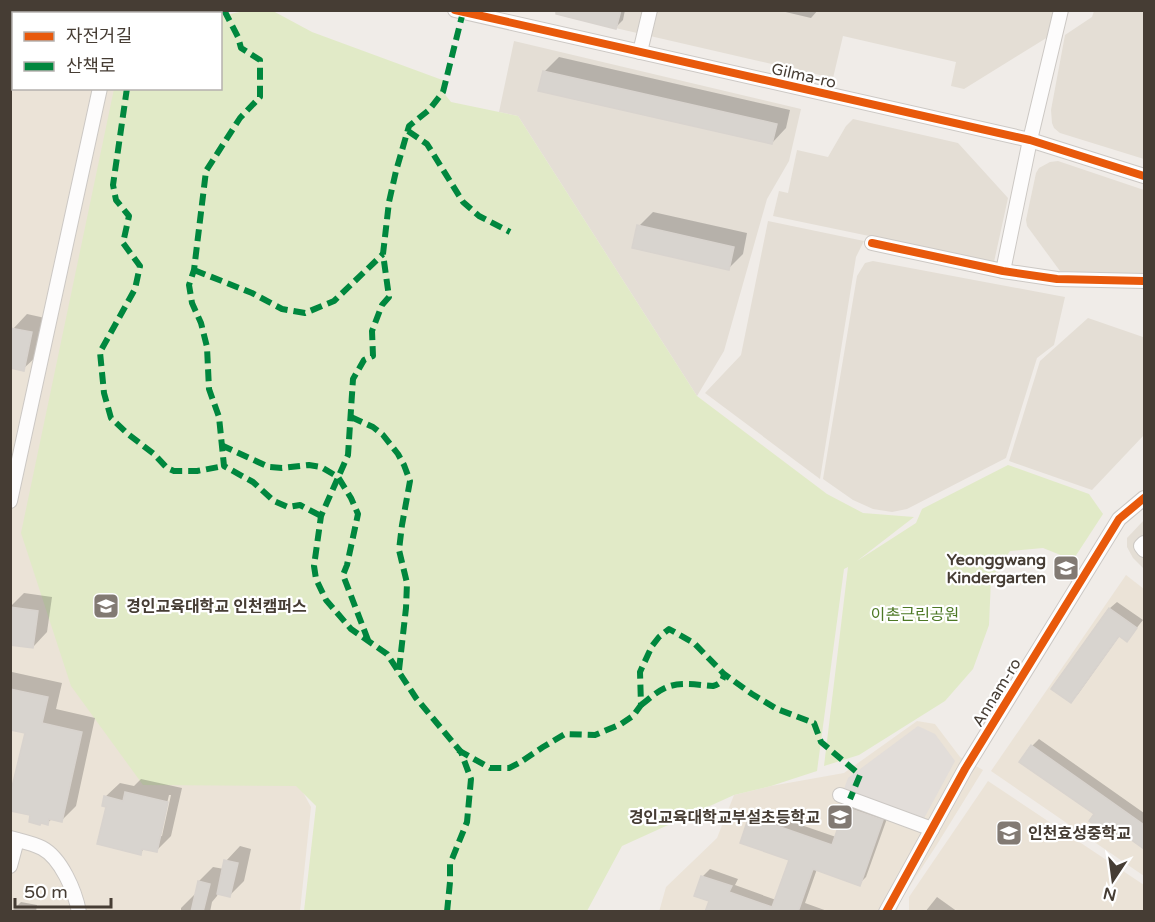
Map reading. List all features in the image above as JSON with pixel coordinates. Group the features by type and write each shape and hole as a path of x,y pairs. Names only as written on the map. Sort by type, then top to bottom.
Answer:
{"street":[{"name":"Gilma-ro","path":"455,10 1030,140 1144,176"},
{"path":"640,52 650,10"},
{"path":"1003,271 1030,140 1061,10"},
{"path":"10,501 100,90"},
{"path":"873,243 1003,271 1057,279 1144,281"},
{"name":"Annam-ro","path":"886,912 965,769 1119,519 1144,498"},
{"path":"1144,543 1141,546 1144,550"},
{"path":"840,795 932,829"},
{"path":"10,866 14,839 45,849 56,860 76,897 79,912"}],"shaded area":[{"path":"574,10 1054,11 1048,37 964,89 951,86 956,62 843,36 833,78 572,18"},
{"path":"1094,11 1144,11 1144,159 1060,133 1052,123 1051,110 1065,35 1092,17"},
{"path":"514,41 801,109 789,161 767,199 724,351 697,396 518,116 499,112"},
{"name":"경인교육대학교 인천캠퍼스","path":"10,89 197,90 92,405 311,807 300,911 11,911"},
{"path":"853,119 958,143 1008,198 994,262 773,216 779,191 788,193 797,150 828,157 846,126"},
{"path":"1058,161 1144,190 1144,275 1060,271 1027,226 1026,220 1036,173 1039,168 1050,162"},
{"path":"768,221 864,241 856,257 820,479 705,393 741,355"},
{"path":"873,261 1065,297 1054,345 1037,358 1006,458 907,509 892,512 873,509 853,500 823,479 857,276 865,263"},
{"path":"1088,318 1143,337 1144,346 1144,435 1092,490 1009,461 1040,361"},
{"path":"1144,520 1144,569 1133,558 1127,547 1127,538"},
{"path":"1126,575 1144,589 1144,876 991,771"},
{"name":"경인교육대학교부설초등학교","path":"917,721 935,724 960,757 983,770 900,901 897,911 659,912 666,887 717,838 734,795 844,773"},
{"path":"918,726 935,734 955,761 921,824 842,794 848,778"},
{"name":"인천효성중학교","path":"988,781 1144,885 1144,911 909,911 909,897"}],"green space":[{"name":"이촌근린공원","path":"244,11 273,11 312,32 445,81 443,92 451,102 518,116 697,396 827,494 863,513 914,517 857,561 916,523 922,509 1008,465 1089,494 1103,514 1073,560 1043,548 1010,551 991,579 989,625 973,669 945,701 859,755 824,766 848,567 844,569 817,771 734,795 622,846 587,911 304,911 316,806 296,786 143,785 71,686 21,533 114,90 222,90 222,16"}],"building":[{"path":"556,10 621,10 616,29 556,14"},
{"path":"543,71 777,124 772,144 538,91"},
{"path":"637,225 734,247 729,270 632,248"},
{"path":"10,328 32,332 24,371 10,368"},
{"path":"10,607 38,611 33,648 10,645"},
{"path":"1109,608 1137,628 1127,642 1119,636 1071,703 1051,689"},
{"path":"10,689 48,697 42,723 82,732 62,822 49,819 48,825 41,823 40,825 29,822 30,815 10,811 10,795 25,733 10,730"},
{"path":"1031,745 1144,825 1144,849 1119,831 1114,839 1089,821 1094,814 1019,762"},
{"path":"125,792 168,802 157,852 142,849 141,855 97,844 106,807 102,806 104,796 123,801"},
{"path":"845,807 883,820 860,886 813,869 798,912 705,912 709,901 694,896 701,876 732,886 729,892 772,907 789,860 740,843 749,816 832,845"},
{"path":"224,860 238,863 230,897 217,894"},
{"path":"198,881 210,884 203,912 191,912"}],"marked path":[{"path":"224,10 241,48 260,60 260,97 240,118 206,171 194,270 189,285 192,303 201,323 207,347 209,389 219,417 224,466 253,482 274,501 288,507 300,505 321,516"},
{"path":"447,912 450,864 467,822 471,779 461,752 416,698 387,654 351,629 326,600 316,579 314,566 321,516 348,455 353,379 364,360 373,356 372,331 382,305 389,297 383,254 389,202 396,171 409,126 429,110 443,92 463,12"},
{"path":"127,90 113,185 116,200 129,216 123,243 140,266 135,289 100,352 104,393 111,418 167,468 174,471 197,471 224,466"},
{"path":"408,131 427,144 463,202 479,216 510,232"},
{"path":"194,270 252,293 282,309 305,313 334,301 383,254"},
{"path":"351,417 373,427 383,435 398,454 410,481 399,550 407,583 399,670"},
{"path":"221,445 269,467 309,465 321,467 338,477 358,514 343,575 368,640"},
{"path":"458,750 490,768 509,768 565,734 595,735 621,724 633,716 641,705 640,672 652,646 669,629 694,643 724,674 752,694 777,709 814,723 821,742 860,775 850,799"},
{"path":"641,705 665,688 689,684 713,686 721,682 724,674"}],"cycle path":[{"path":"455,10 1030,140 1144,176"},
{"path":"872,243 1003,271 1057,279 1144,281"},
{"path":"886,912 965,769 1119,519 1144,498"}],"place":[{"name":"Yeonggwang Kindergarten","path":"1066,568"},
{"name":"경인교육대학교 인천캠퍼스","path":"106,606"},
{"name":"경인교육대학교부설초등학교","path":"840,817"},
{"name":"인천효성중학교","path":"1009,833"}]}
